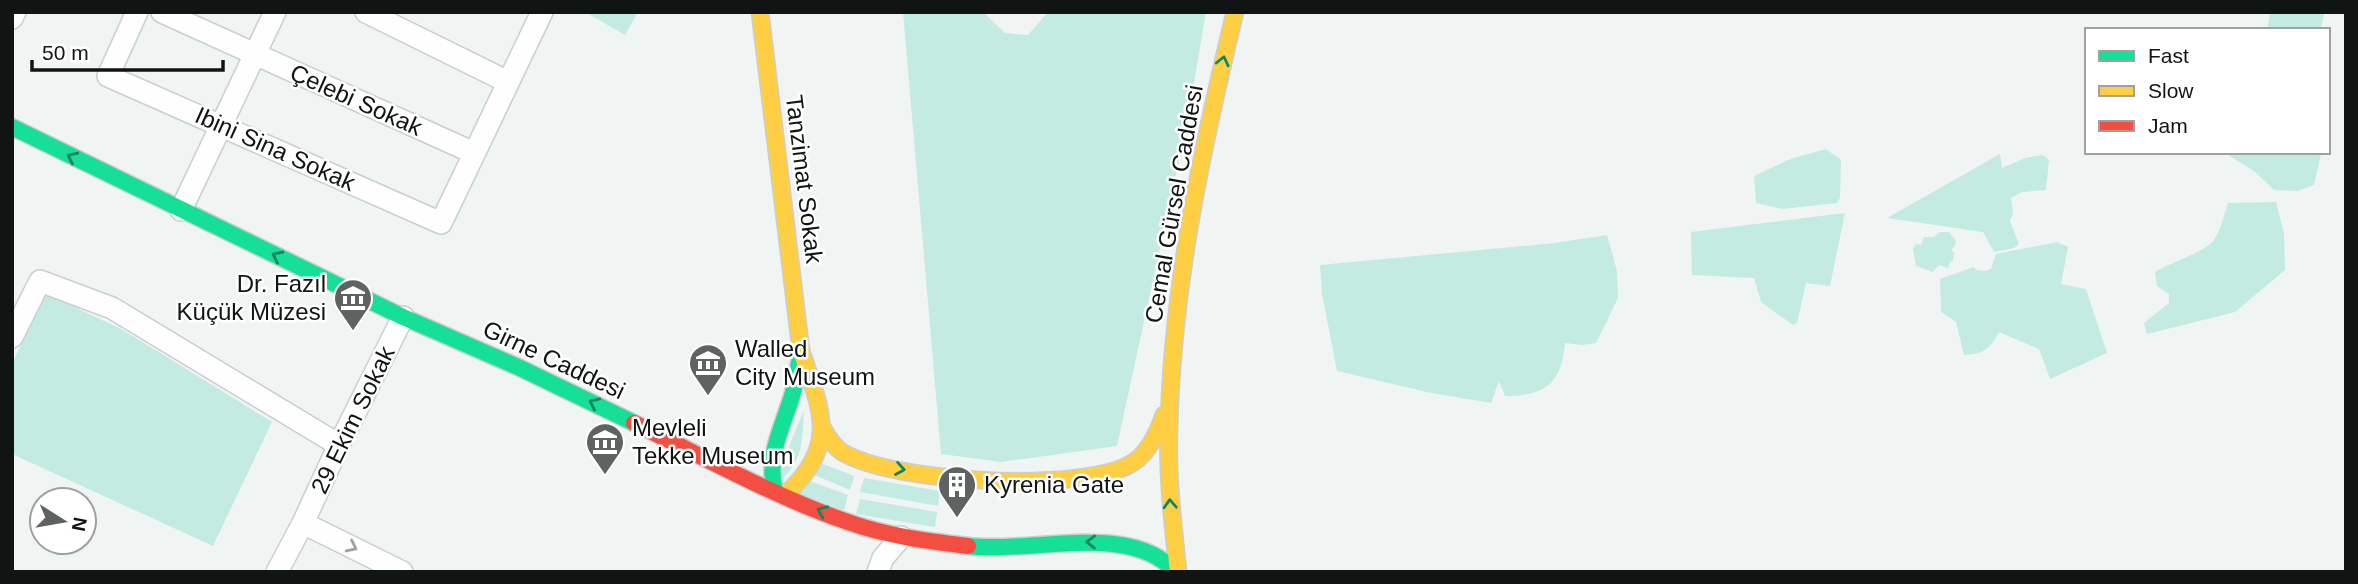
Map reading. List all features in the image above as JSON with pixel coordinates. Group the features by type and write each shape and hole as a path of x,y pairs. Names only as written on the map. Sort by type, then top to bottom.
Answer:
{"street":[{"path":"12,18 15,12"},
{"name":"Ibini Sina Sokak","path":"137,12 108,76 441,223 474,153"},
{"name":"Çelebi Sokak","path":"162,12 474,153"},
{"path":"181,210 275,12"},
{"path":"366,12 508,82"},
{"path":"474,153 542,12"},
{"name":"Tanzimat Sokak","path":"760,12 801,351 817,400 822,427 819,452 807,477 780,493 771,480 770,462 792,394 801,351"},
{"name":"Cemal Gürsel Caddesi","path":"1177,572 1172,536 1168,444 1177,303 1203,146 1235,12"},
{"name":"Girne Caddesi","path":"12,127 403,317 518,367 780,493 847,522 901,537 974,547 1030,547 1099,542 1147,551 1166,561 1177,572"},
{"path":"12,337 40,281 111,308 339,445"},
{"name":"29 Ekim Sokak","path":"277,572 403,317"},
{"path":"822,427 833,445 846,454 890,467 947,477 1058,481 1106,474 1129,466 1153,442 1169,400"},
{"path":"303,523 402,572"},
{"path":"878,572 883,558 901,537"}],"green space":[{"path":"585,12 638,12 625,35"},
{"path":"903,12 983,12 1005,33 1028,35 1048,12 1206,12 1187,124 1117,446 1001,462 941,454"},
{"path":"2270,12 2324,14 2321,28 2267,28"},
{"path":"1826,149 1841,160 1840,198 1837,203 1782,209 1756,203 1754,176 1790,159"},
{"path":"2000,154 2002,168 2025,158 2043,155 2049,160 2046,190 2022,192 2011,198 2013,214 2010,221 2019,244 2014,248 1994,252 1983,232 1887,218"},
{"path":"2226,154 2321,154 2314,185 2298,191 2274,190 2254,171"},
{"path":"2276,202 2284,234 2285,270 2235,312 2147,334 2144,323 2169,303 2169,294 2157,286 2155,272 2209,245 2219,232 2228,203"},
{"path":"1845,213 1830,286 1806,283 1797,323 1793,325 1761,302 1754,278 1692,275 1691,232"},
{"path":"1940,232 1949,232 1956,241 1951,250 1954,252 1953,261 1948,268 1939,265 1933,272 1916,266 1913,249 1916,244 1921,245 1924,237 1934,237"},
{"path":"1607,235 1617,271 1618,298 1596,343 1565,343 1560,369 1555,378 1540,390 1505,396 1499,381 1491,403 1431,393 1337,371 1322,294 1320,265 1555,243"},
{"path":"2057,242 2068,247 2061,284 2086,289 2107,353 2050,379 2039,349 1999,332 1986,350 1964,355 1956,322 1941,312 1940,279 1974,267 1976,270 1991,269 1996,254"},
{"path":"45,293 123,330 272,422 213,546 98,493 98,486 82,486 12,454 12,364"},
{"path":"804,410 800,450 793,466 778,483 791,441"},
{"path":"821,463 854,476 850,490 807,472"},
{"path":"864,478 940,491 938,506 860,492"},
{"path":"804,479 848,495 844,510 799,494"},
{"path":"860,499 937,512 935,527 856,514"}],"traffic: fast":[{"path":"12,127 403,317 518,367 634,423"},
{"path":"775,491 772,466 774,454 792,396 801,353"},
{"path":"968,546 1107,543 1133,548 1156,557 1175,572"}],"traffic: slow":[{"path":"760,12 801,351 815,392 821,427 813,460 785,495"},
{"path":"1178,572 1169,446 1176,323 1200,167 1235,12"},
{"path":"822,427 839,450 867,463 941,477 1027,481 1102,474 1127,466 1146,451 1164,415"}],"traffic: jam":[{"path":"634,423 767,489 821,512 892,534 968,546"}],"place":[{"name":"Dr. Fazıl Küçük Müzesi","path":"353,332"},
{"name":"Walled City Museum","path":"708,397"},
{"name":"Mevleli Tekke Museum","path":"605,476"},
{"name":"Kyrenia Gate","path":"957,519"}]}
